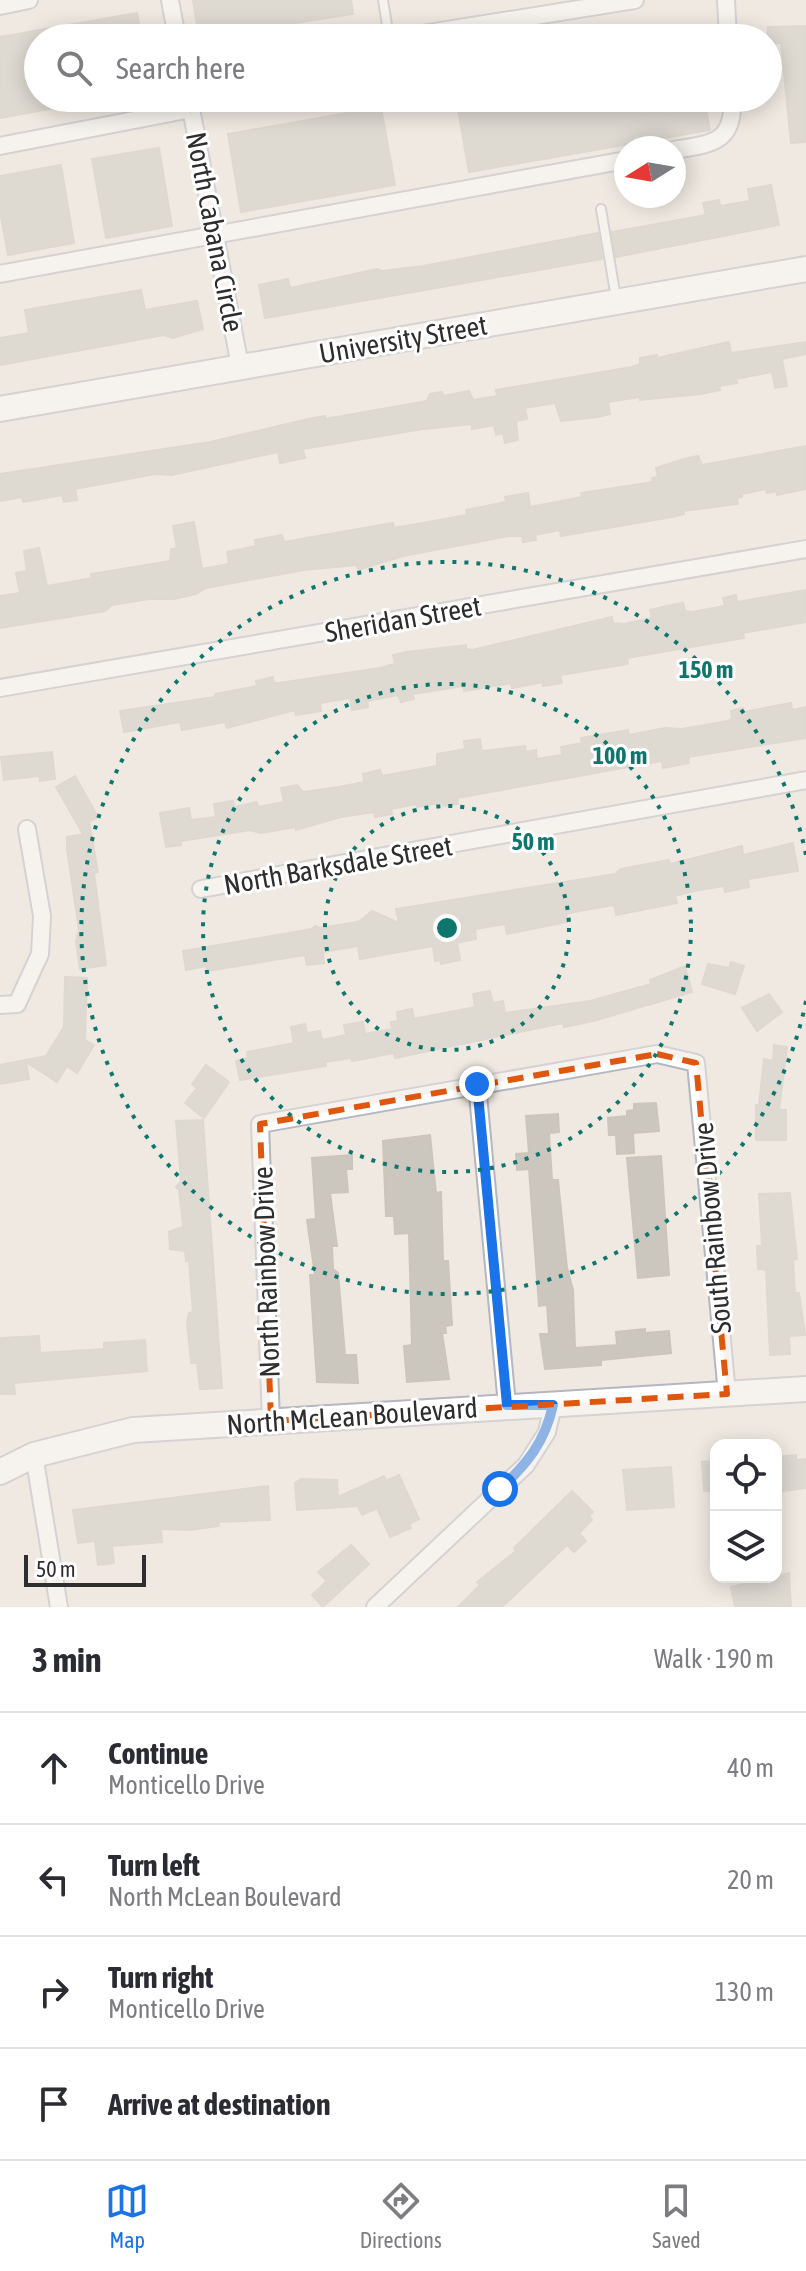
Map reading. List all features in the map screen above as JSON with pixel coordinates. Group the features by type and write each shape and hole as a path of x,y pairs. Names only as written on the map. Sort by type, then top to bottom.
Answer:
{"main road":[{"name":"University Street","path":"0,409 806,269"},
{"name":"North McLean Boulevard","path":"0,1472 34,1455 133,1430 806,1389"}],"street":[{"path":"0,6 29,0"},
{"path":"170,0 174,24"},
{"path":"474,24 595,2 635,0"},
{"path":"726,0 727,24"},
{"path":"0,146 154,112"},
{"name":"North Cabana Circle","path":"192,112 240,366"},
{"path":"686,148 711,144 725,135 731,126 732,112"},
{"path":"0,274 614,162"},
{"name":"Sheridan Street","path":"0,688 806,549"},
{"name":"North Barksdale Street","path":"201,889 806,780"},
{"path":"0,1005 17,1004 40,954 42,916 27,829"},
{"name":"South Rainbow Drive","path":"477,1084 657,1054 696,1063 727,1394"},
{"path":"477,1084 507,1405"},
{"name":"North Rainbow Drive","path":"271,1421 260,1124 477,1084"},
{"path":"375,1607 526,1465 547,1432 553,1405"},
{"path":"34,1455 59,1607"}],"lane":[{"path":"383,0 387,24"},
{"path":"601,209 616,302"}],"highlighted area":[{"path":"657,1054 696,1063 727,1394 271,1421 260,1124"}],"building":[{"path":"193,0 351,0 353,14 289,24 197,24"},
{"path":"137,13 139,24 74,24"},
{"path":"806,26 806,142 791,143 782,27"},
{"path":"24,33 24,112 33,112 0,118 0,37"},
{"path":"353,112 382,112 395,185 241,212 228,134"},
{"path":"458,112 707,112 710,130 676,136 614,136 614,147 469,172"},
{"path":"159,148 172,226 106,238 92,159"},
{"path":"61,165 74,243 8,255 0,211 0,176"},
{"path":"771,185 779,225 616,257 612,232 706,215 703,203 719,200 720,206 750,201 748,189"},
{"path":"598,233 602,259 265,318 259,285 288,279 290,288 377,269 423,266"},
{"path":"141,290 145,310 197,301 203,329 173,338 164,335 0,365 0,338 29,333 25,310"},
{"path":"729,342 731,353 806,342 806,354 782,359 787,386 775,388 772,372 736,379 737,383 701,394 608,402 610,414 561,421 555,403 525,408 527,419 516,421 518,440 505,443 503,433 496,435 494,425 472,429 472,424 423,429 303,449 305,458 280,463 278,452 172,475 155,474 75,489 77,500 64,502 62,495 23,502 22,497 0,501 0,474 210,442 308,419 325,416 325,419 427,401 430,394 442,392 443,396 469,391 473,400 497,396 496,390 632,367 640,364 640,358 657,355 657,358"},
{"path":"806,446 806,489 777,495 777,491 767,493 766,489 742,494 737,498 738,504 683,511 684,514 672,517 561,536 560,530 535,535 536,540 523,542 522,536 509,536 403,556 358,570 357,565 304,570 206,588 196,594 174,599 149,599 112,605 105,611 0,628 0,596 20,593 16,573 27,571 24,551 39,548 47,586 92,578 91,574 170,561 171,549 177,548 173,526 194,522 202,569 229,564 227,552 256,546 255,540 282,535 284,542 393,523 394,528 467,515 466,510 506,502 505,497 528,493 530,507 582,497 581,493 653,482 652,478 658,477 656,468 684,459 698,456 702,465"},
{"path":"806,590 806,622 743,633 744,638 627,658 628,664 560,675 562,683 543,686 543,682 512,688 511,683 464,691 463,686 413,694 414,699 401,702 398,695 367,701 368,707 352,710 350,698 320,703 321,711 296,715 295,710 227,728 225,722 182,730 180,722 124,732 120,711 215,697 215,694 257,686 256,681 273,677 274,683 279,683 380,668 395,664 393,655 406,652 466,645 466,649 472,650 612,617 613,623 624,624 652,618 650,610 683,603 685,611 692,612 725,606 723,598 736,595 737,602"},
{"path":"791,703 792,710 806,707 806,738 688,757 689,763 663,768 662,761 457,798 458,804 443,806 442,802 417,807 416,804 391,809 392,814 375,817 374,812 341,817 296,830 296,827 261,833 250,830 181,841 181,845 166,847 160,813 189,808 191,820 216,817 214,804 233,801 234,807 257,802 258,807 284,802 281,788 297,785 303,792 339,787 364,782 363,774 380,770 382,776 437,766 437,754 465,749 464,741 480,739 482,751 525,746 526,752 536,750 537,759 562,755 561,747 582,743 581,738 628,730 629,735 665,728 682,729 728,721 732,718 731,711 743,708 744,712"},
{"path":"52,752 55,779 40,781 39,776 4,780 1,757"},
{"path":"75,776 98,817 89,822 98,872 94,873 106,965 80,969 76,941 79,930 67,837 83,834 56,787"},
{"path":"793,843 798,871 748,879 749,887 725,892 724,886 694,891 675,896 677,903 616,915 614,905 566,914 567,922 507,934 505,924 475,929 476,939 457,943 460,960 441,964 440,960 435,961 433,946 360,959 358,946 323,952 324,963 307,965 305,955 207,971 206,966 186,970 183,951 315,926 351,923 360,921 372,911 399,923 396,909 615,874 621,869 669,860 670,864 742,846 743,855"},
{"path":"731,962 744,966 735,994 702,984 708,964 729,968"},
{"path":"685,966 692,992 593,1021 564,1027 563,1023 395,1058 394,1053 352,1061 351,1058 325,1062 326,1066 240,1080 236,1061 248,1058 247,1052 294,1043 291,1027 305,1024 307,1033 320,1031 322,1040 346,1035 344,1025 363,1022 365,1034 392,1029 391,1022 398,1021 397,1012 412,1009 414,1019 475,1007 473,994 490,991 493,1003 503,1001 505,1013 590,1001 651,984 650,980"},
{"path":"65,977 87,978 85,1040 94,1045 77,1073 67,1066 57,1082 26,1062 29,1079 0,1084 0,1065 46,1056 64,1027"},
{"path":"769,994 782,1012 757,1031 742,1008"},
{"path":"774,1045 787,1047 779,1110 786,1110 786,1140 756,1140 756,1105 759,1105 764,1059 773,1061"},
{"path":"206,1065 229,1082 204,1118 185,1103 197,1088 192,1084"},
{"path":"656,1103 659,1131 633,1133 634,1153 617,1154 616,1135 609,1135 608,1118 627,1116 627,1111 634,1110 634,1104"},
{"path":"558,1114 559,1132 549,1133 552,1180 558,1180 567,1268 573,1290 575,1348 617,1345 616,1332 645,1329 645,1333 669,1331 671,1353 601,1360 601,1365 545,1369 540,1334 549,1334 547,1305 539,1306 529,1169 517,1170 516,1154 529,1153 526,1116"},
{"path":"203,1120 222,1388 200,1389 197,1363 191,1363 187,1322 189,1313 193,1312 189,1261 186,1261 185,1251 170,1249 169,1232 183,1227 179,1190 176,1187 181,1181 176,1121"},
{"path":"430,1135 436,1193 441,1192 443,1261 448,1261 452,1325 445,1326 446,1333 442,1333 449,1379 407,1382 404,1346 412,1345 409,1233 395,1234 394,1216 386,1216 383,1141"},
{"path":"352,1155 352,1169 346,1169 348,1192 330,1193 337,1246 332,1246 333,1269 338,1273 345,1355 356,1355 358,1383 317,1382 310,1275 315,1275 307,1220 316,1219 312,1158"},
{"path":"661,1156 669,1275 638,1278 627,1158"},
{"path":"790,1193 797,1259 793,1260 795,1293 799,1293 805,1335 789,1336 790,1354 770,1355 766,1270 758,1269 757,1246 762,1246 759,1194"},
{"path":"39,1336 40,1353 104,1349 104,1343 145,1340 147,1371 14,1383 15,1394 0,1394 0,1338"},
{"path":"796,1455 796,1460 806,1459 806,1488 782,1491 782,1456"},
{"path":"710,1461 710,1491 704,1491 702,1462"},
{"path":"671,1467 674,1507 627,1510 623,1470"},
{"path":"399,1475 419,1519 409,1524 411,1528 390,1537 377,1508 362,1515 358,1506 297,1510 295,1483 301,1479 337,1480 338,1497 384,1476 386,1481"},
{"path":"268,1486 270,1520 218,1522 219,1526 190,1530 161,1529 162,1542 112,1546 114,1563 98,1565 95,1541 78,1543 73,1510"},
{"path":"572,1491 593,1512 589,1516 592,1520 579,1533 586,1541 574,1552 567,1545 502,1607 458,1607 480,1585 477,1582 516,1551 514,1548"},
{"path":"351,1545 369,1564 323,1607 312,1595 327,1581 318,1572"},
{"path":"789,1573 791,1607 735,1607 731,1587 748,1583 782,1583 782,1575"}],"route":[{"path":"477,1084 507,1405 553,1405 547,1432 526,1465 500,1489"}]}
